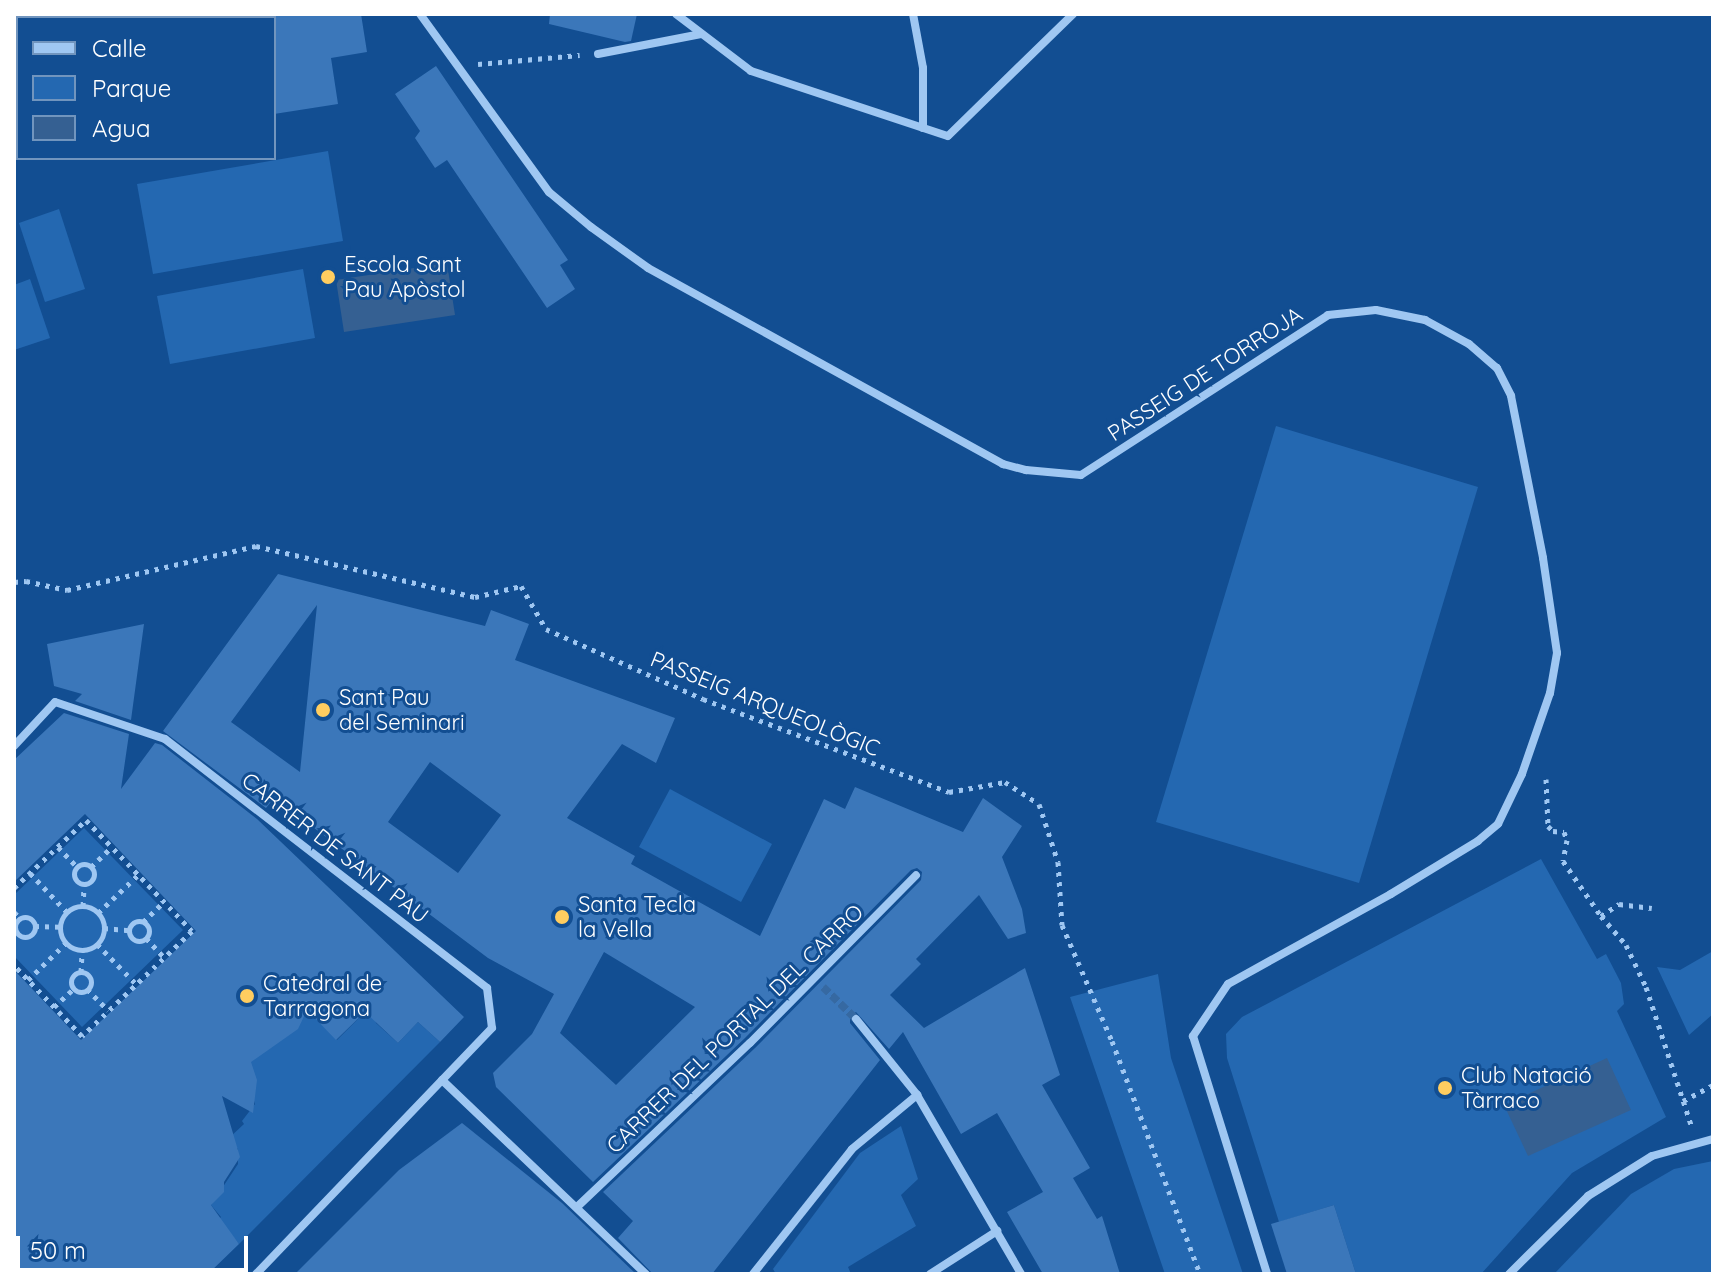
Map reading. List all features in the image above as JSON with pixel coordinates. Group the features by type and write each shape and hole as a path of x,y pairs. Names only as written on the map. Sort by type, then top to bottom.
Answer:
{"street":[{"name":"PASSEIG DE TORROJA","path":"420,14 461,66 549,192 591,227 648,268 1003,464 1026,470 1081,475 1328,315 1376,310 1425,320 1469,344 1497,368 1511,396 1543,558 1557,653 1550,693 1522,774 1498,824 1478,841 1391,894 1228,984 1193,1036 1267,1274"},
{"path":"676,14 751,71 948,136 1073,14"},
{"path":"913,14 923,68 923,128"},
{"path":"598,54 701,34"},
{"name":"CARRER DE SANT PAU","path":"14,746 55,702 165,739 487,988 492,1028 442,1080"},
{"name":"CARRER DEL PORTAL DEL CARRO","path":"577,1207 750,1043 916,875"},
{"path":"812,980 823,987"},
{"path":"856,1019 917,1095 1021,1274"},
{"path":"256,1274 442,1080 646,1274"},
{"path":"753,1274 852,1149 917,1095"},
{"path":"1509,1274 1588,1196 1652,1156 1713,1139"},
{"path":"930,1274 997,1231"}],"path":[{"path":"461,66 598,54"},
{"name":"PASSEIG ARQUEOLÒGIC","path":"14,582 26,581 67,590 256,546 475,597 521,586 546,629 703,699 949,792 1005,782 1039,804 1058,862 1062,925 1112,1041 1200,1274"},
{"path":"1546,779 1548,826 1553,831 1564,832 1567,840 1563,861 1601,916 1626,945 1646,987 1691,1125"},
{"path":"14,888 86,820 192,931 82,1036 14,965"},
{"path":"58,847 77,867"},
{"path":"91,867 112,847"},
{"path":"77,867 84,864 91,867"},
{"path":"77,867 75,877 84,884"},
{"path":"84,884 94,878 91,867"},
{"path":"30,873 67,912"},
{"path":"98,913 138,875"},
{"path":"83,906 84,884"},
{"path":"129,930 134,922 143,922 164,902"},
{"path":"1601,916 1619,904 1652,908"},
{"path":"83,906 98,913 104,928 97,944 82,950 66,943 60,927 67,912 83,906"},
{"path":"14,912 20,918 30,918 35,926"},
{"path":"20,918 15,925 16,935 29,936 35,926"},
{"path":"143,922 149,930 146,938"},
{"path":"35,926 60,927"},
{"path":"104,928 129,930 137,941 146,938"},
{"path":"146,938 164,957"},
{"path":"28,980 66,943"},
{"path":"97,944 136,984"},
{"path":"73,989 71,980 81,972 82,950"},
{"path":"81,972 89,976 87,989"},
{"path":"54,1007 73,989"},
{"path":"73,989 80,992 87,989"},
{"path":"87,989 108,1010"},
{"path":"1683,1101 1713,1085"}],"green space":[{"path":"328,151 343,241 153,274 137,184"},
{"path":"59,209 85,289 45,302 19,223"},
{"path":"303,269 315,338 170,364 157,296"},
{"path":"30,279 50,338 14,350 14,285"},
{"path":"1276,426 1478,487 1359,883 1156,822"},
{"path":"670,789 772,844 741,902 639,847"},
{"path":"84,828 183,930 82,1027 14,956 14,895"},
{"name":"Club Natació Tàrraco","path":"1541,859 1597,959 1606,954 1621,983 1624,1004 1617,1011 1666,1117 1572,1173 1481,1274 1356,1274 1334,1205 1279,1222 1227,1058 1226,1034 1242,1017"},
{"path":"1713,951 1713,1014 1689,1035 1657,967 1680,970"},
{"path":"1158,974 1171,1058 1243,1274 1165,1274 1070,997"},
{"path":"373,1004 376,1023 398,1043 418,1022 440,1042 239,1244 230,1233 213,1226 221,1217 211,1205 238,1164 238,1149 228,1139 244,1124 242,1121 255,1104 226,1009 305,1007 337,1040"},
{"path":"901,1126 918,1179 901,1195 916,1226 848,1267 851,1274 776,1274 773,1269 860,1153"},
{"path":"1713,1161 1713,1271 1706,1274 1554,1274 1631,1194 1674,1169"}],"water":[{"path":"447,263 455,315 344,332 336,280"},
{"path":"1607,1058 1631,1110 1528,1156 1504,1105"}],"building":[{"path":"361,14 367,52 331,58 338,104 276,114 274,16"},
{"path":"550,14 637,14 631,41 625,42 549,24"},
{"path":"436,66 568,260 560,265 575,289 547,308 447,160 435,168 415,138 420,131 395,94"},
{"path":"278,574 485,626 491,610 529,624 515,660 675,718 656,763 622,744 567,818 635,856 631,864 760,936 824,799 845,809 855,787 963,832 983,798 1022,826 1002,857 1022,909 1026,933 1008,939 979,895 916,959 921,964 890,995 924,1028 1025,968 1060,1075 1042,1085 1090,1168 1073,1178 1097,1219 1102,1216 1120,1274 1043,1274 1007,1212 1043,1192 997,1113 961,1134 903,1032 889,1049 856,1012 850,1016 850,1023 880,1060 712,1274 653,1274 618,1238 633,1221 603,1192 755,1048 921,880 922,872 917,868 911,870 745,1038 593,1182 496,1087 493,1073 532,1034 554,994 488,958 274,798 266,808 163,731","holes":["317,605 300,772 231,722","430,762 501,815 458,873 388,822","604,952 695,1007 616,1085 560,1033"]},
{"path":"144,624 131,720 75,701 82,694 54,686 47,644"},
{"name":"Catedral de Tarragona","path":"64,713 129,734 121,789 155,743 162,745 257,819 464,1017 440,1042 418,1022 398,1043 365,1012 336,1040 307,1010 298,1029 251,1062 257,1080 253,1113 222,1096 240,1157 224,1182 224,1192 211,1205 239,1244 208,1274 14,1274 14,970 81,1040 196,931 85,814 14,882 14,760"},
{"path":"462,1123 562,1203 636,1274 295,1274 399,1170"},
{"path":"1334,1205 1356,1274 1287,1274 1271,1224"}],"tunnel":[{"path":"823,987 856,1019"}],"place":[{"name":"Escola Sant Pau Apòstol","path":"328,277"},
{"name":"Sant Pau del Seminari","path":"323,710"},
{"name":"Santa Tecla la Vella","path":"562,917"},
{"name":"Catedral de Tarragona","path":"247,996"},
{"name":"Club Natació Tàrraco","path":"1445,1088"}]}
